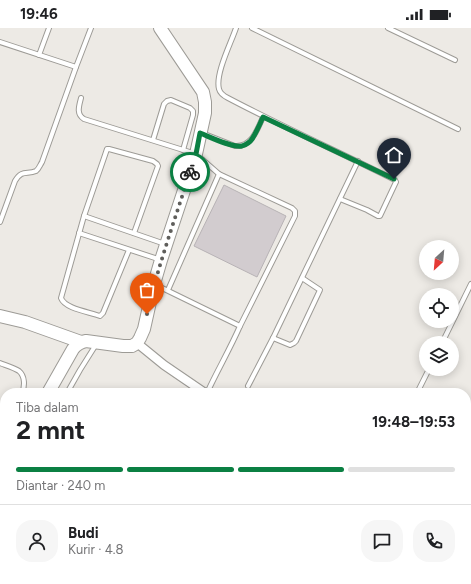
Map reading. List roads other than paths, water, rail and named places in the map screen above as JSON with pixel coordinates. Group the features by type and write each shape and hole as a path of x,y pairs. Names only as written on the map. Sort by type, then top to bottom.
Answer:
{"street":[{"path":"0,316 25,322 81,342 86,341 132,346 137,343 140,338 144,329 161,260 196,154 205,113 203,92 160,28"},
{"path":"51,388 73,349 81,342"},
{"path":"137,343 164,365 198,388"}],"lane":[{"path":"39,55 49,28"},
{"path":"0,222 18,176 20,174 36,171 40,167 91,28"},
{"path":"236,28 220,71 220,90 223,95 263,117 358,161 395,180 396,183 380,216 340,199"},
{"path":"252,28 458,129"},
{"path":"388,28 455,60"},
{"path":"0,42 76,67"},
{"path":"81,98 79,111 82,118 196,154 219,174 292,208 295,211 295,216 279,249 209,388"},
{"path":"153,140 164,104 171,100 190,108 193,111 183,150"},
{"path":"200,133 231,145 245,145 251,140 263,117"},
{"path":"129,250 103,313 100,316 68,306 62,302 61,298 84,216 105,155 108,150 111,149 153,161 158,166 134,233"},
{"path":"248,386 273,338 358,161"},
{"path":"168,290 219,174"},
{"path":"84,216 166,244"},
{"path":"79,233 161,260"},
{"path":"273,338 290,345 296,341 320,290 302,278"},
{"path":"154,284 240,326"},
{"path":"445,336 471,284"},
{"path":"70,388 97,343"},
{"path":"0,364 19,371 24,379 24,388"},
{"path":"420,388 426,376"}]}
